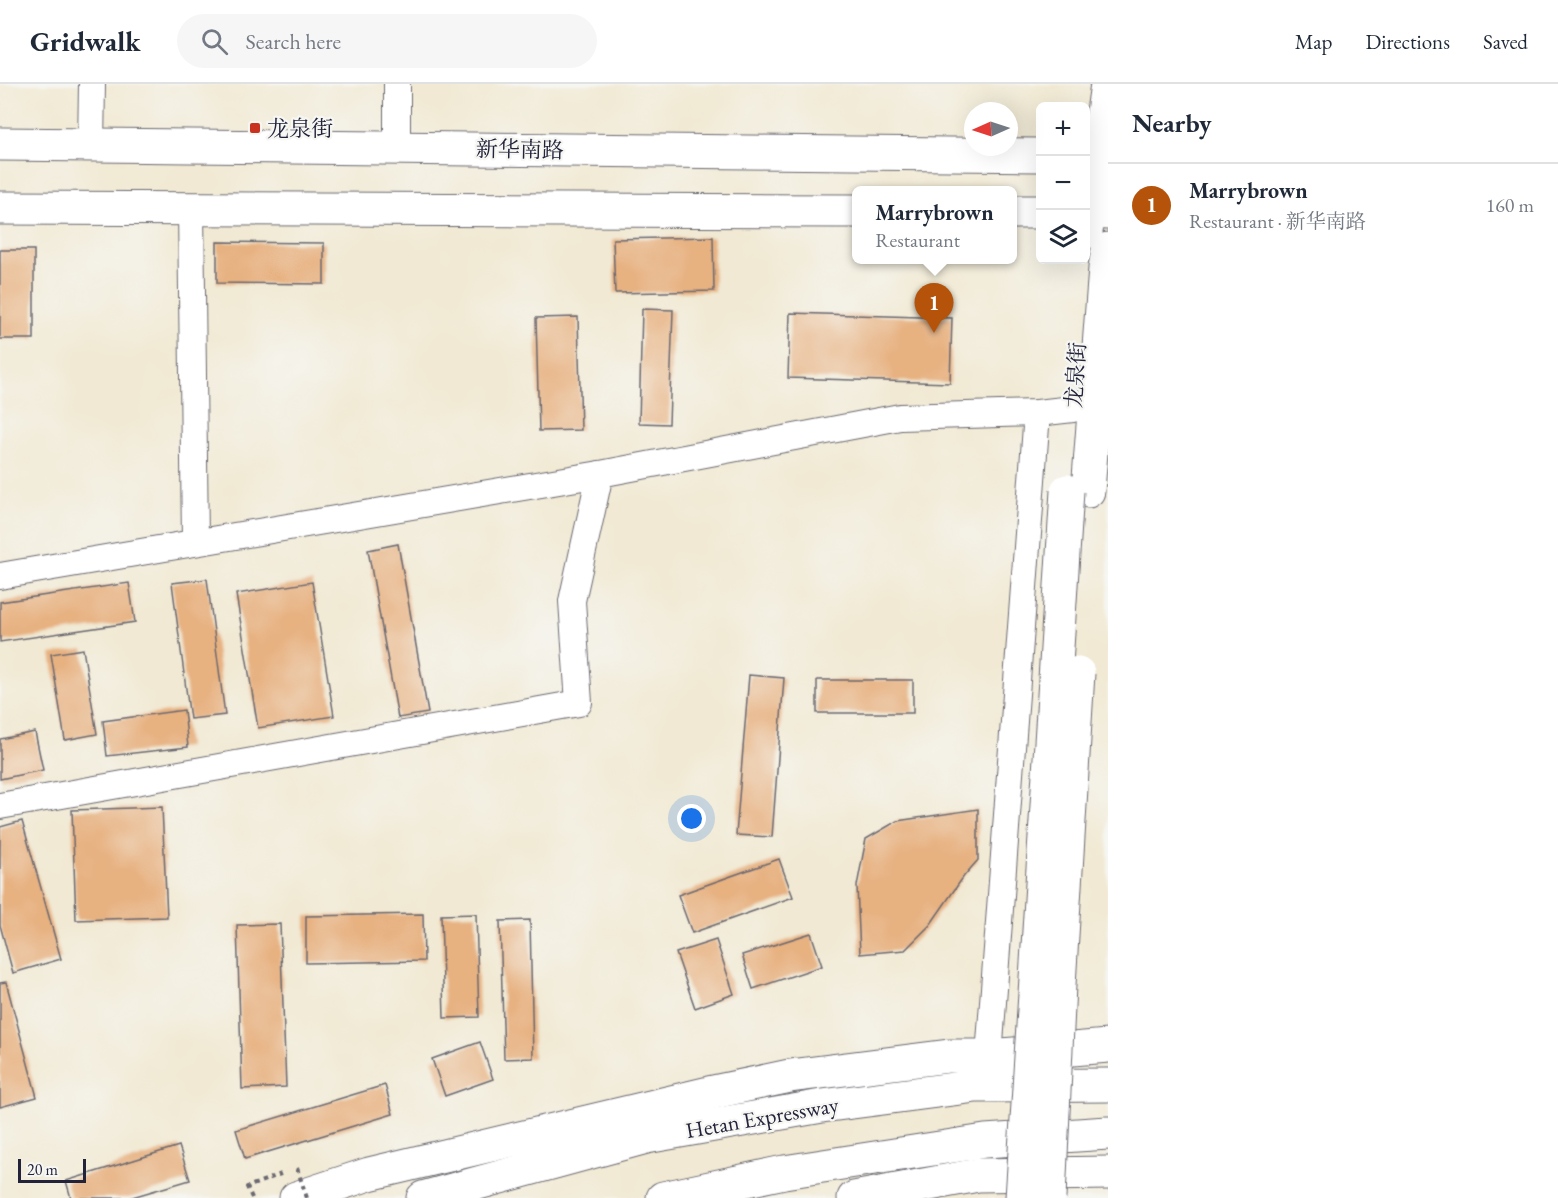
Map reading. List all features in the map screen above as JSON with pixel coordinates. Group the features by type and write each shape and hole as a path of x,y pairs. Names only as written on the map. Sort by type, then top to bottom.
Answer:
{"main road":[{"path":"1092,217 1096,156 1107,84"},
{"name":"新华南路","path":"0,144 1036,155"},
{"path":"0,208 852,211"},
{"path":"1017,212 1036,212"},
{"name":"龙泉街","path":"1078,491 1108,249"},
{"name":"龙泉街","path":"1078,491 1073,409 1083,264"},
{"path":"1022,1198 1078,491"},
{"path":"1049,1198 1078,491"},
{"path":"297,1183 369,1174 709,1093 790,1076 949,1056 989,1056 1108,1046"},
{"name":"Hetan Expressway","path":"423,1198 646,1137 822,1106 976,1086 1108,1085"},
{"path":"663,1198 784,1172 985,1141 1108,1133"},
{"path":"854,1198 978,1175 1108,1173"}],"street":[{"path":"91,145 92,84"},
{"path":"397,84 397,148"},
{"path":"191,208 195,542"},
{"path":"0,576 600,474 900,417 1037,413 1073,409"},
{"path":"989,1056 1037,413"},
{"path":"0,806 579,704 572,601 600,474"}],"path":[{"path":"252,1198 246,1187 297,1183 308,1198"}],"building":[{"path":"713,237 714,291 615,293 613,239"},
{"path":"217,242 324,243 324,284 217,283"},
{"path":"0,250 34,250 34,339 0,339"},
{"path":"642,309 673,310 669,424 639,423"},
{"path":"790,313 952,318 950,383 788,378"},
{"path":"578,317 581,430 539,431 536,318"},
{"path":"398,544 428,713 398,718 368,550"},
{"path":"207,579 225,715 190,719 172,583"},
{"path":"312,582 334,716 258,728 236,594"},
{"path":"129,583 135,622 0,642 0,602"},
{"path":"83,649 97,734 65,740 51,654"},
{"path":"749,675 784,678 772,837 736,835"},
{"path":"817,680 913,680 913,713 817,713"},
{"path":"184,710 188,747 107,756 103,721"},
{"path":"35,732 43,770 0,779 0,739"},
{"path":"162,807 167,917 76,920 72,810"},
{"path":"978,809 978,860 930,925 905,950 860,954 857,886 866,839 897,821"},
{"path":"22,821 61,959 13,973 0,925 0,827"},
{"path":"779,859 793,897 692,933 678,895"},
{"path":"423,914 424,961 306,963 306,916"},
{"path":"476,914 479,1017 444,1018 441,915"},
{"path":"530,920 533,1058 504,1059 500,921"},
{"path":"280,924 286,1087 242,1089 237,925"},
{"path":"811,933 822,966 753,989 742,955"},
{"path":"716,940 734,994 695,1008 676,953"},
{"path":"6,982 37,1097 0,1107 0,983"},
{"path":"480,1042 493,1079 445,1096 432,1059"},
{"path":"385,1085 393,1114 245,1159 236,1130"},
{"path":"179,1146 190,1180 129,1198 71,1198 66,1181"}],"place":[{"name":"龙泉街","path":"255,128"},
{"name":"Marrybrown","path":"934,333"}]}
